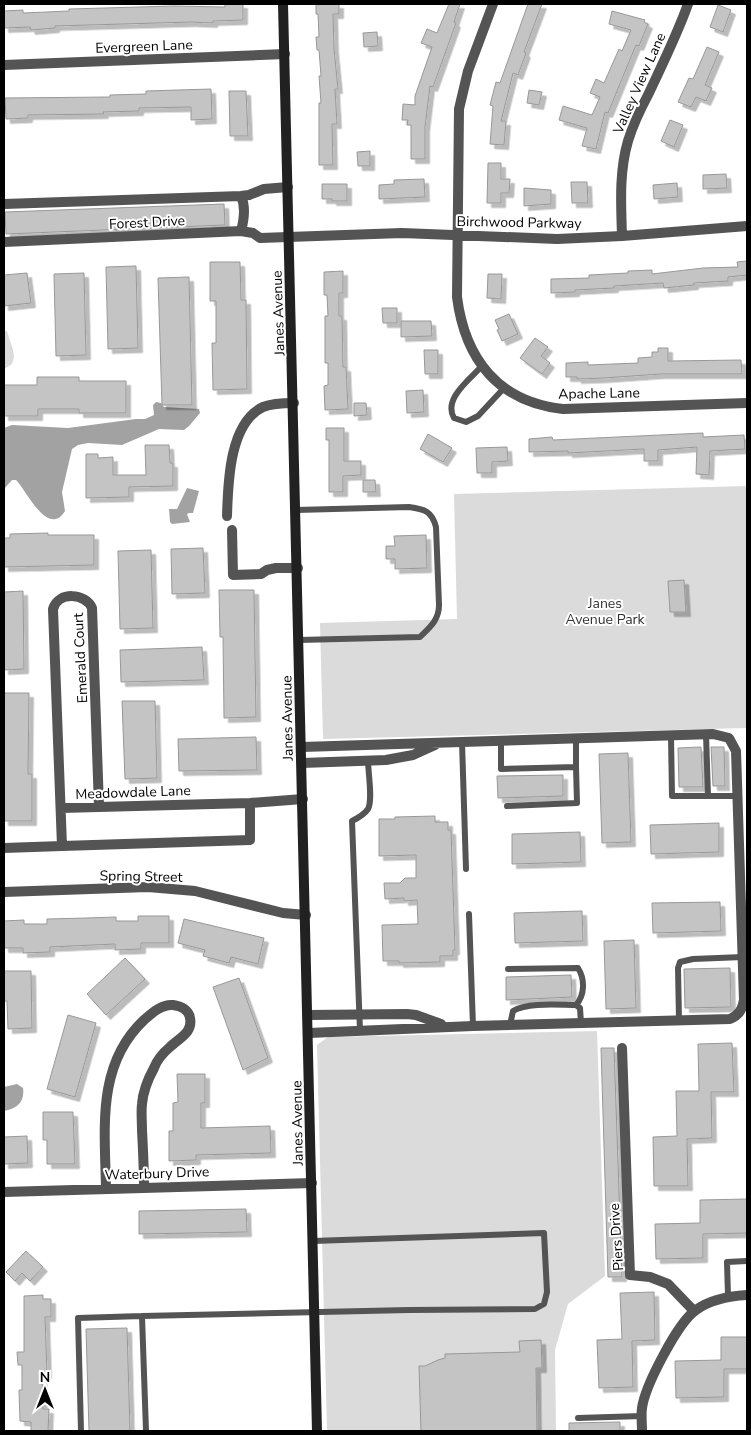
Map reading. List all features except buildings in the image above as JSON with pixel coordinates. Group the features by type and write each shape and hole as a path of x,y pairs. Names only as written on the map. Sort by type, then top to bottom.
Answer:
{"street":[{"name":"Janes Avenue","path":"283,4 318,1431"},
{"name":"Apache Lane","path":"493,4 468,71 459,109 456,297 466,338 484,371 523,400 562,409 747,402"},
{"name":"Valley View Lane","path":"622,236 621,175 628,140 674,41 688,4"},
{"name":"Evergreen Lane","path":"4,65 285,54"},
{"path":"4,204 241,196 264,189 288,187"},
{"path":"241,196 244,209 244,221 241,231"},
{"name":"Birchwood Parkway","path":"290,237 373,233 457,234 557,239 747,226"},
{"name":"Forest Drive","path":"4,242 241,231 253,233 260,238 290,237"},
{"path":"227,516 230,466 234,450 246,422 252,414 271,404 294,403"},
{"path":"232,530 233,575 261,574 276,568 298,568"},
{"name":"Emerald Court","path":"60,808 54,609 59,599 72,597 82,597 90,602 93,616 99,807"},
{"path":"302,747 722,735 730,738 734,744 742,784 738,796 744,871 744,1000 743,1006 736,1016 730,1019 473,1026 308,1033"},
{"path":"302,763 386,760 413,755 440,743"},
{"name":"Meadowdale Lane","path":"62,846 60,808 250,803 303,799"},
{"path":"4,848 250,840 250,803"},
{"name":"Spring Street","path":"4,892 168,888 204,892 283,913 306,915"},
{"path":"106,1188 105,1101 108,1085 120,1052 128,1038 150,1014 162,1007 172,1005 184,1008 190,1014 191,1022 185,1034 170,1046 155,1065 147,1083 142,1103 144,1187"},
{"path":"308,1015 416,1015 430,1022 451,1027"},
{"name":"Piers Drive","path":"622,1048 630,1275 650,1277 668,1284 694,1311"},
{"name":"Waterbury Drive","path":"4,1192 312,1183"},
{"path":"642,1431 642,1409 646,1391 670,1345 694,1311 711,1301 728,1296 747,1295"}],"lane":[{"path":"482,366 451,402 450,412 454,418 466,422 478,416 505,387"},
{"path":"296,510 409,507 421,508 429,513 434,519 436,528 439,605 439,613 436,620 420,638 299,640"},
{"path":"706,734 708,796"},
{"path":"671,736 672,796 738,796"},
{"path":"507,806 577,803 576,739"},
{"path":"501,741 501,769 576,767"},
{"path":"462,742 466,869"},
{"path":"360,1031 352,821 362,816 368,808 370,800 368,760"},
{"path":"468,914 473,1026"},
{"path":"679,1020 678,968 680,962 744,952"},
{"path":"508,969 578,968 582,974 583,992 576,1005"},
{"path":"510,1025 513,1011 521,1006 576,1005 580,1008 581,1023"},
{"path":"80,1431 78,1318 535,1309 544,1304 547,1292 544,1233 313,1241"},
{"path":"728,1296 727,1262 747,1261"},
{"path":"142,1316 146,1431"},
{"path":"578,1418 642,1416"}],"green space":[{"path":"4,331 7,331 14,357 12,364 4,369"},
{"name":"Janes Avenue Park","path":"747,486 747,728 323,739 320,623 457,619 454,494"},
{"path":"597,1031 605,1276 568,1304 555,1350 556,1431 327,1431 317,1045 328,1037"}],"shaded area":[{"path":"156,402 161,403 164,407 199,409 200,413 184,430 159,429 122,445 88,443 78,445 72,449 62,492 65,511 58,518 51,519 44,516 16,480 12,480 4,489 4,428 12,425 68,428 145,419 154,415 153,405"},
{"path":"187,488 199,491 193,513 187,514 190,522 172,524 170,522 169,509 177,509"},
{"path":"17,1084 23,1088 23,1097 16,1107 4,1111 4,1087"}]}
